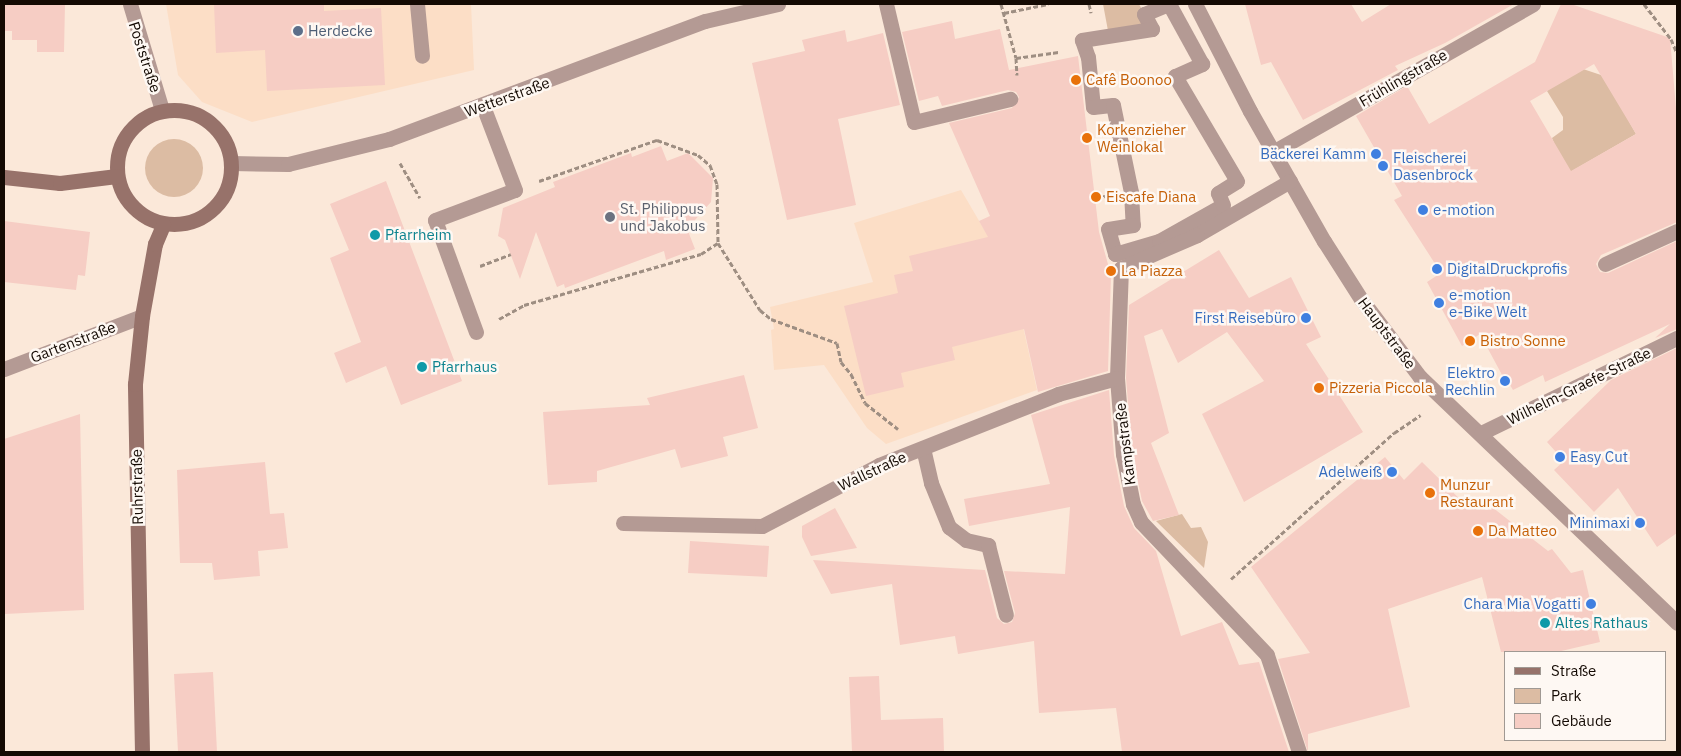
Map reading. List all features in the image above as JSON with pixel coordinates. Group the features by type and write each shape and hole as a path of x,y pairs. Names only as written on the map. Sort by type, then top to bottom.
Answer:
{"main road":[{"path":"162,110 184,111 204,118 226,142 232,163 231,177 220,201 206,215 189,223 162,225 144,217 128,203 117,176 117,160 124,139 139,122 162,110"},
{"path":"4,177 60,183 117,176"},
{"name":"Ruhrstraße","path":"142,752 136,384 142,316 155,244 162,225"}],"street":[{"name":"Poststraße","path":"130,4 162,110"},
{"path":"417,4 422,56"},
{"name":"Wetterstraße","path":"232,163 288,164 390,139 483,106 705,21 778,4"},
{"path":"886,4 914,122 1010,99"},
{"path":"1168,4 1202,64 1175,76 1237,181 1218,193 1223,205 1159,241 1116,254 1108,229 1133,224 1131,192 1113,105 1093,107 1082,40 1152,29 1144,14 1168,4"},
{"name":"Hauptstraße","path":"1195,4 1290,181 1361,299 1420,378 1481,433 1677,623"},
{"name":"Frühlingstraße","path":"1273,152 1534,4"},
{"path":"476,332 436,220 515,190 483,106"},
{"name":"Kampstraße","path":"1290,181 1197,235 1121,268 1118,378 1123,454 1133,504 1152,537 1267,655 1299,752"},
{"path":"1605,264 1677,231"},
{"name":"Gartenstraße","path":"4,369 142,316"},
{"name":"Wilhelm-Graefe-Straße","path":"1481,433 1677,338"},
{"name":"Wallstraße","path":"623,523 762,526 880,465 1058,394 1118,378"},
{"path":"923,448 931,483 949,527 966,540 988,545 1006,615"}],"path":[{"path":"1001,4 1016,58 1069,51"},
{"path":"1004,13 1048,4"},
{"path":"1644,4 1671,39 1677,53"},
{"path":"390,139 409,184 436,220"},
{"path":"515,190 657,140 698,155 710,165 717,184 718,243 760,310 770,319 837,343 841,362 851,374 865,403 923,448"},
{"path":"476,332 524,305 701,254 718,243"},
{"path":"456,275 511,254"},
{"path":"1210,597 1300,520 1394,433 1411,424 1440,398"}],"shaded area":[{"path":"166,4 471,4 474,70 252,122 202,102 178,75"},
{"path":"961,190 1012,277 1037,390 886,444 867,428 824,365 774,370 771,330 774,329 770,307 873,282 854,223"}],"green space":[{"path":"1103,4 1139,4 1152,29 1109,36"},
{"path":"1571,65 1604,76 1636,134 1539,190 1554,143 1552,138 1563,130 1563,117 1547,91"},
{"path":"174,139 185,141 198,152 203,168 201,179 190,192 174,197 163,195 150,184 145,168 147,157 158,144"},
{"path":"1182,514 1191,528 1201,527 1208,542 1204,568 1156,521"}],"building":[{"path":"4,4 65,4 64,52 37,52 37,40 12,40 12,31 4,31"},
{"name":"Herdecke","path":"214,4 324,4 324,11 381,8 385,85 267,91 265,50 216,53"},
{"path":"1245,4 1351,4 1362,22 1391,4 1514,4 1445,43 1395,66 1398,70 1303,120 1271,62 1261,65"},
{"path":"1561,4 1571,4 1670,38 1677,120 1677,222 1601,255 1596,264 1600,272 1608,273 1677,241 1677,329 1655,338 1670,324 1545,382 1543,375 1513,390 1510,385 1508,386 1480,334 1462,346 1427,282 1441,273 1394,200 1402,196 1356,116 1407,86 1429,124 1535,62","holes":["1594,64 1636,134 1571,171 1530,101"]},
{"path":"952,21 955,39 1000,29 1009,70 1078,56 1099,232 1111,275 1108,371 1038,392 1024,329 952,347 955,360 901,373 904,387 866,396 844,306 898,293 894,275 913,271 909,256 988,237 979,221 990,216 949,123 1012,108 1019,97 1016,92 1008,90 942,106 938,96 919,101 902,32"},
{"path":"845,30 847,42 883,33 900,105 838,119 856,205 787,220 752,63 805,51 802,40"},
{"name":"St. Philippus und Jakobus","path":"661,146 667,161 688,153 713,178 711,202 695,220 698,228 688,231 695,249 666,260 664,251 565,288 564,284 557,287 536,232 520,279 505,240 498,236 503,208 555,187 553,182 631,153 632,157"},
{"path":"386,181 462,381 401,405 386,366 346,383 334,353 361,342 330,258 349,250 330,204"},
{"path":"4,221 90,232 85,276 78,275 76,290 4,282"},
{"path":"1219,250 1249,298 1291,277 1321,337 1306,344 1363,432 1244,502 1202,414 1264,381 1227,332 1178,363 1162,329 1144,336 1169,433 1151,443 1179,515 1153,521 1142,501 1132,453 1126,378 1129,305"},
{"path":"1677,348 1677,533 1657,547 1618,488 1594,512 1554,470 1564,461 1547,442 1611,380"},
{"path":"744,375 758,428 723,437 728,456 681,468 675,449 597,471 597,482 548,485 543,412 650,405 647,398"},
{"path":"1109,390 1114,455 1124,506 1134,528 1156,551 1181,636 1222,622 1239,665 1259,662 1289,752 1122,752 1116,708 1039,713 1034,641 958,654 955,636 900,645 892,584 831,594 813,560 985,570 997,618 1004,624 1012,622 1015,613 1004,571 1065,574 1070,507 969,526 964,499 1050,484 1031,415"},
{"path":"80,414 84,610 5,614 4,439"},
{"path":"1385,457 1404,480 1422,462 1468,507 1478,496 1548,551 1552,549 1571,573 1583,570 1600,642 1561,651 1501,652 1482,577 1388,609 1410,707 1308,734 1308,752 1278,659 1310,653 1251,567"},
{"path":"265,462 270,514 284,513 288,548 258,551 260,576 214,580 212,563 180,563 177,470"},
{"path":"835,508 857,548 811,556 802,537 802,526"},
{"path":"690,541 769,546 767,577 688,573"},
{"path":"213,672 217,752 178,752 174,674"},
{"path":"879,676 881,720 943,718 944,752 852,752 849,677"}],"place":[{"name":"Herdecke","path":"298,31"},
{"name":"Cafê Boonoo","path":"1076,80"},
{"name":"Korkenzieher Weinlokal","path":"1087,138"},
{"name":"Bäckerei Kamm","path":"1376,154"},
{"name":"Fleischerei Dasenbrock","path":"1383,166"},
{"name":"Eiscafe Diana","path":"1096,197"},
{"name":"e-motion","path":"1423,210"},
{"name":"St. Philippus und Jakobus","path":"610,217"},
{"name":"Pfarrheim","path":"375,235"},
{"name":"DigitalDruckprofis","path":"1437,269"},
{"name":"La Piazza","path":"1111,271"},
{"name":"e-motion e-Bike Welt","path":"1439,303"},
{"name":"First Reisebüro","path":"1306,318"},
{"name":"Bistro Sonne","path":"1470,341"},
{"name":"Pfarrhaus","path":"422,367"},
{"name":"Elektro Rechlin","path":"1505,381"},
{"name":"Pizzeria Piccola","path":"1319,388"},
{"name":"Easy Cut","path":"1560,457"},
{"name":"Adelweiß","path":"1392,472"},
{"name":"Munzur Restaurant","path":"1430,493"},
{"name":"Minimaxi","path":"1640,523"},
{"name":"Da Matteo","path":"1478,531"},
{"name":"Chara Mia Vogatti","path":"1591,604"},
{"name":"Altes Rathaus","path":"1545,623"}]}
